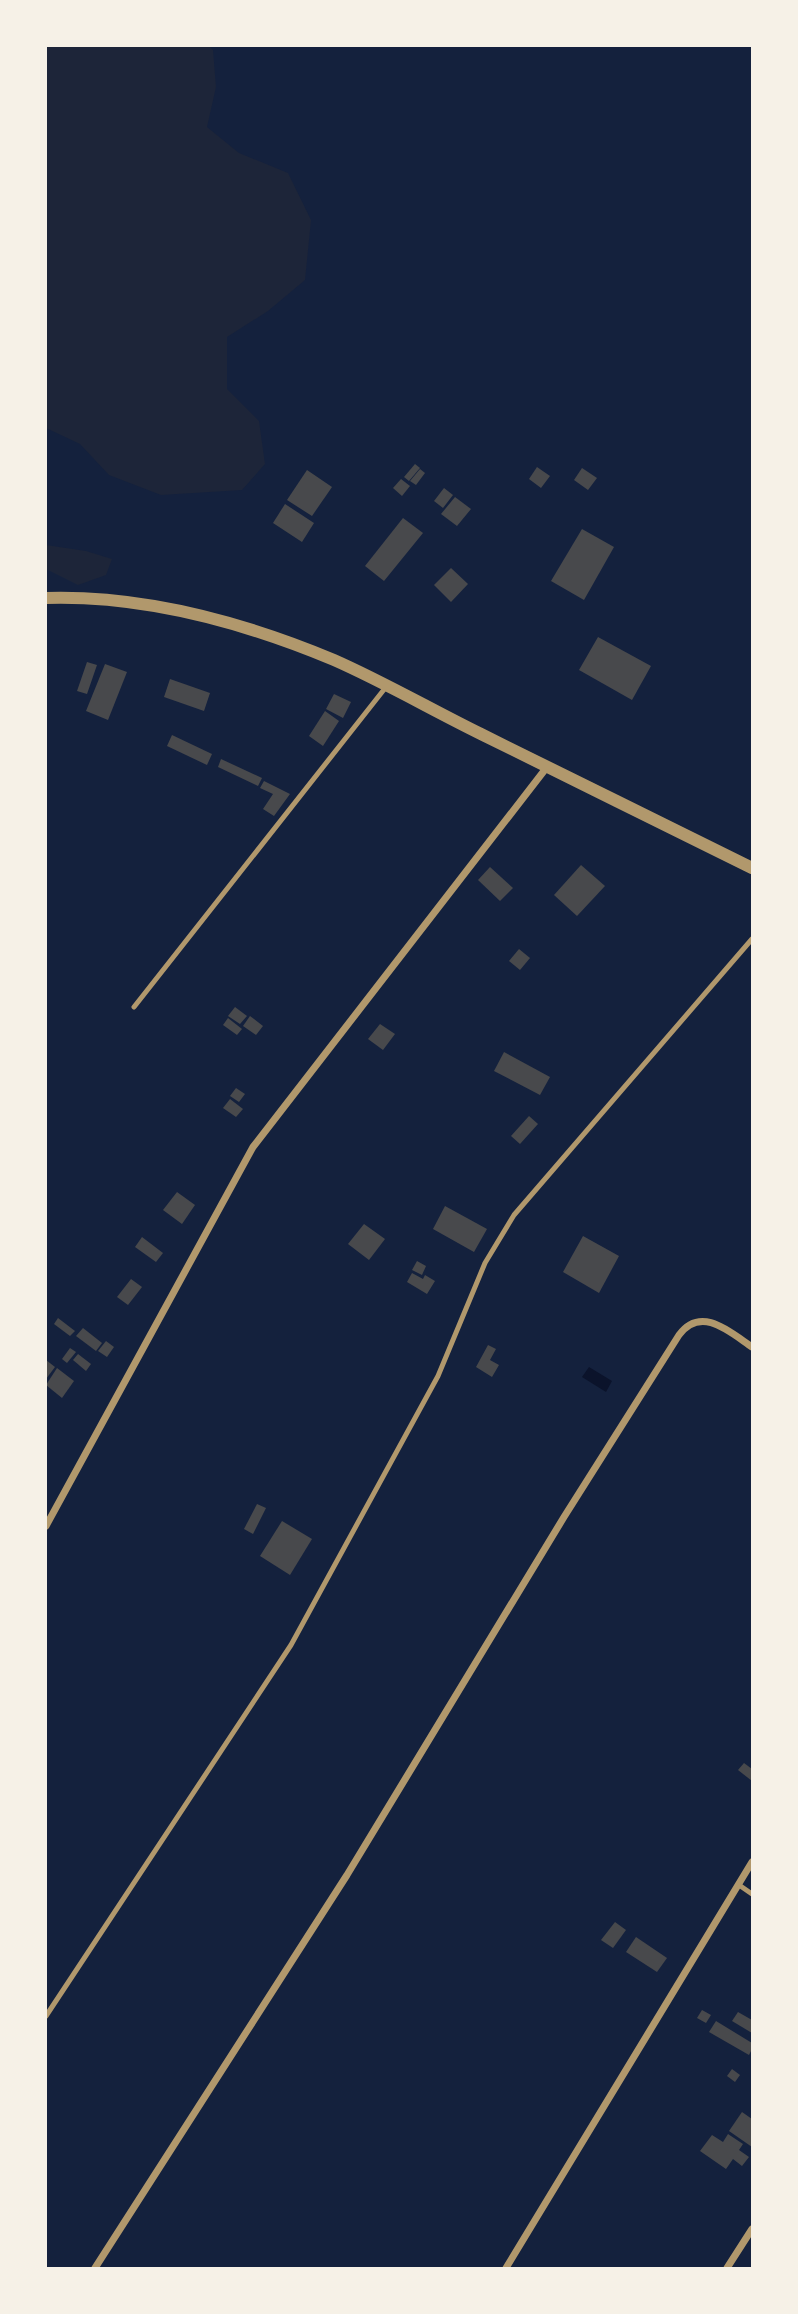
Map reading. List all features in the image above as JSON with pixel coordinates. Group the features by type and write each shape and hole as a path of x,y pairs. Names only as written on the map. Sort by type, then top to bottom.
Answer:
{"street":[{"path":"46,598 122,600 186,611 255,631 334,661 752,867"},
{"path":"46,1527 253,1147 547,766"},
{"path":"95,2269 347,1875 564,1517 679,1335 695,1322 711,1321 752,1346"},
{"path":"506,2269 752,1862"},
{"path":"727,2269 752,2229"}],"lane":[{"path":"134,1007 387,687"},
{"path":"46,2016 290,1645 438,1377 485,1263 514,1215 752,939"},
{"path":"739,1885 752,1894"}],"shaded area":[{"path":"46,46 209,46 213,50 216,87 207,127 239,153 288,173 311,220 305,280 268,311 227,337 227,389 259,421 265,464 242,490 161,495 109,475 80,444 46,428"},
{"path":"46,545 86,551 112,559 106,575 78,585 46,569"},
{"path":"589,1367 612,1381 606,1392 582,1377"}],"building":[{"path":"415,464 420,468 409,481 404,477"},
{"path":"537,467 550,476 541,488 529,479"},
{"path":"582,468 597,478 588,490 574,480"},
{"path":"420,469 425,473 416,485 410,481"},
{"path":"307,470 332,487 312,516 287,500"},
{"path":"401,479 410,486 402,496 393,488"},
{"path":"444,488 453,495 443,508 434,501"},
{"path":"455,497 471,509 457,526 441,514"},
{"path":"285,504 314,523 302,542 273,523"},
{"path":"403,518 423,533 384,581 365,566"},
{"path":"582,529 614,547 584,600 551,581"},
{"path":"451,568 468,584 451,602 434,585"},
{"path":"598,637 651,666 632,700 579,670"},
{"path":"87,662 97,665 87,694 77,691"},
{"path":"105,664 127,672 108,720 86,711"},
{"path":"170,679 210,693 204,711 164,697"},
{"path":"334,694 351,702 343,718 326,709"},
{"path":"325,711 339,721 323,746 309,736"},
{"path":"172,735 212,754 207,765 167,746"},
{"path":"221,759 262,778 258,786 218,767"},
{"path":"264,781 290,794 274,816 263,809 273,794 260,788"},
{"path":"581,865 605,886 577,916 554,895"},
{"path":"490,867 513,888 500,901 478,880"},
{"path":"519,949 530,958 520,970 509,961"},
{"path":"235,1007 247,1016 240,1024 228,1016"},
{"path":"250,1016 263,1026 256,1035 243,1026"},
{"path":"228,1018 242,1029 237,1035 223,1025"},
{"path":"380,1024 395,1034 383,1050 368,1039"},
{"path":"504,1052 550,1077 540,1095 494,1071"},
{"path":"236,1088 245,1094 239,1102 230,1096"},
{"path":"230,1099 243,1109 236,1117 223,1108"},
{"path":"529,1116 538,1124 520,1144 511,1136"},
{"path":"177,1192 195,1205 182,1224 163,1210"},
{"path":"445,1206 487,1229 474,1252 433,1229"},
{"path":"364,1224 385,1239 369,1260 348,1244"},
{"path":"583,1236 619,1256 599,1293 563,1272"},
{"path":"142,1237 163,1253 156,1262 135,1247"},
{"path":"417,1261 426,1266 422,1275 412,1270"},
{"path":"412,1273 423,1279 425,1275 435,1281 427,1294 407,1282"},
{"path":"131,1279 142,1287 128,1305 117,1297"},
{"path":"58,1318 75,1331 70,1336 54,1324"},
{"path":"83,1328 102,1343 96,1351 76,1336"},
{"path":"106,1341 114,1347 107,1357 98,1351"},
{"path":"488,1345 496,1349 490,1360 499,1365 492,1377 476,1367"},
{"path":"70,1348 76,1352 67,1363 62,1359"},
{"path":"78,1354 91,1364 86,1371 73,1360"},
{"path":"46,1360 55,1367 46,1379"},
{"path":"57,1368 74,1381 62,1398 46,1385"},
{"path":"257,1504 266,1508 253,1534 244,1529"},
{"path":"282,1521 312,1539 290,1575 260,1556"},
{"path":"744,1763 752,1769 752,1781 738,1770"},
{"path":"615,1922 626,1930 613,1948 601,1940"},
{"path":"636,1937 667,1958 657,1972 626,1952"},
{"path":"702,2010 711,2015 706,2023 697,2018"},
{"path":"738,2012 752,2020 752,2033 732,2021"},
{"path":"716,2021 752,2043 749,2055 709,2032"},
{"path":"732,2069 740,2075 735,2082 727,2076"},
{"path":"742,2112 752,2119 752,2147 729,2131"},
{"path":"728,2134 743,2144 739,2150 749,2157 742,2166 733,2159 726,2169 700,2151 712,2135 723,2142"}]}
